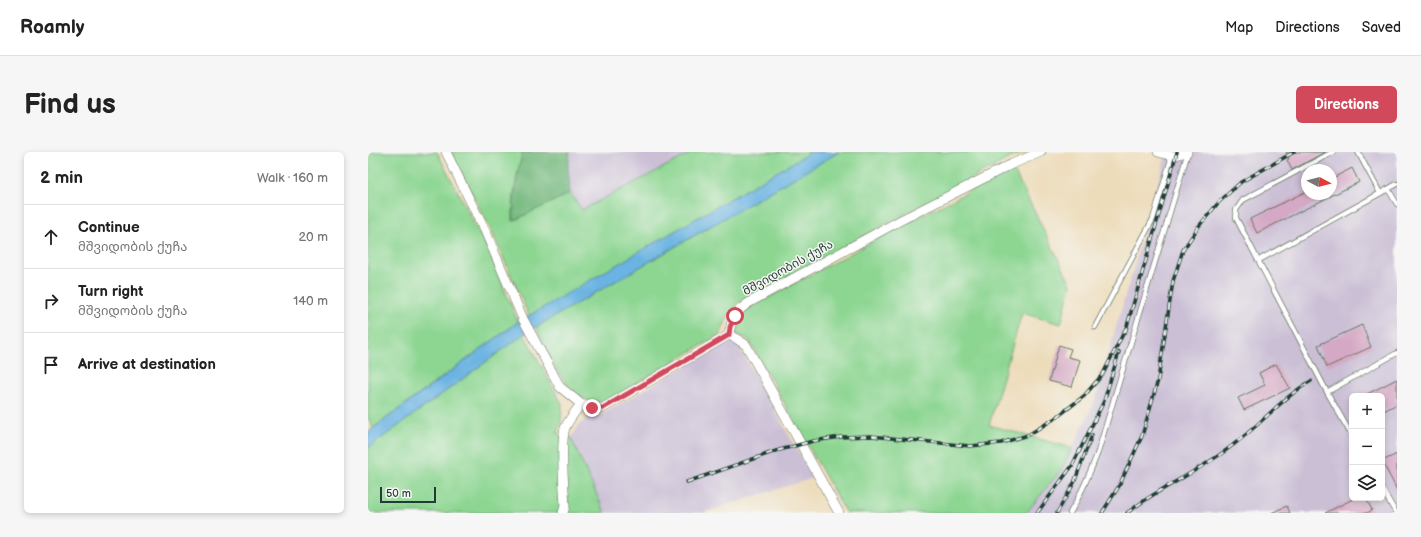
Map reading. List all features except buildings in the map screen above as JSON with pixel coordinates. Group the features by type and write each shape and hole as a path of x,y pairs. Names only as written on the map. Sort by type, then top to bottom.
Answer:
{"street":[{"path":"446,152 486,233 523,319 560,387 581,404 592,408 603,408 729,335 746,345 839,513"},
{"name":"მშვიდობის ქუჩა","path":"729,335 730,327 739,309 750,302 908,217 1012,164 1042,152"},
{"path":"1158,152 1172,156 1187,152"},
{"path":"563,513 565,506 563,443 565,429 581,404"}],"lane":[{"path":"1070,513 1078,500 1098,452 1187,152"},
{"path":"1333,152 1243,200 1236,210 1236,218 1327,392 1349,431"},
{"path":"1358,152 1380,193"},
{"path":"1095,327 1153,219 1172,156"},
{"path":"1259,260 1397,184"},
{"path":"1388,189 1397,204"},
{"path":"1327,392 1397,353"},
{"path":"1385,494 1396,513"}],"shaded area":[{"path":"570,152 693,152 581,211 570,193 568,167"},
{"path":"1167,152 1397,152 1397,513 1026,513 1062,469 1094,403"},
{"path":"729,341 738,345 813,478 702,513 605,513 571,438 578,426 591,414 601,415"}],"green space":[{"path":"368,152 437,152 487,248 518,322 373,428 368,418"},
{"path":"451,152 523,152 515,186 513,221 570,193 582,210 693,152 811,152 529,316 492,232"},
{"path":"523,152 570,152 568,167 570,193 513,221 516,186"},
{"path":"839,152 1027,152 1010,158 740,302 728,317 721,334 602,403 593,402 586,399 575,392 568,385 555,367 536,327"},
{"path":"1013,169 1071,284 1061,324 1022,313 989,425 1072,448 1062,469 1026,513 846,513 749,340 735,333 737,318 742,312 905,224"},
{"path":"524,334 562,404 561,423 557,433 571,438 605,513 368,513 368,448"}],"water":[{"path":"811,152 839,152 524,334 368,448 368,432 518,322"}],"railway":[{"path":"1125,333 1177,152"},
{"path":"1102,513 1119,486 1142,436 1158,380 1173,281 1183,250 1199,226 1219,202 1241,182 1294,152"},
{"path":"687,482 776,451 813,441 841,437 871,436 970,446 1001,443 1028,435 1057,417 1084,396 1103,374 1126,328"},
{"path":"1037,513 1072,466 1104,401 1119,352"},
{"path":"1127,513 1150,497 1224,452 1290,395 1311,381"},
{"path":"1057,513 1074,483 1092,435"}],"route":[{"path":"592,408 603,408 729,335 730,327 735,316"}]}
